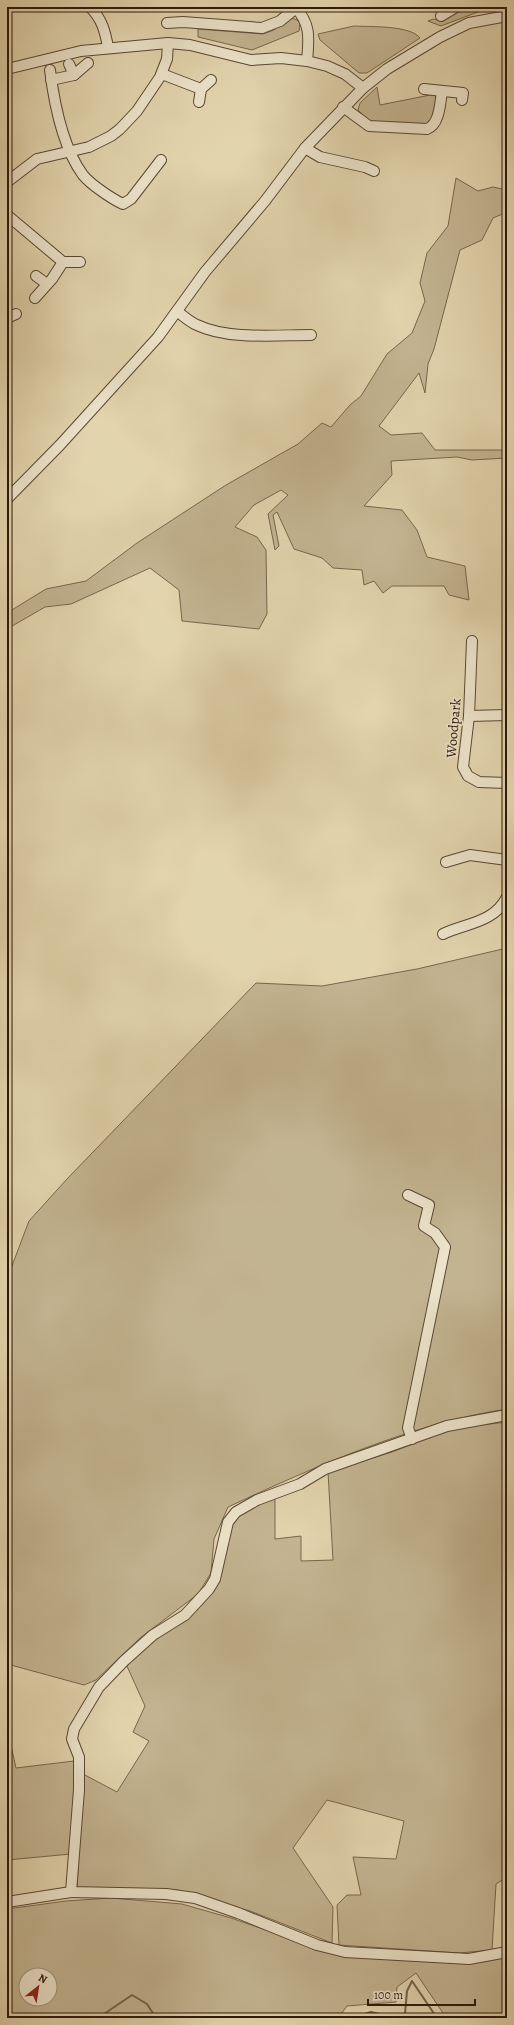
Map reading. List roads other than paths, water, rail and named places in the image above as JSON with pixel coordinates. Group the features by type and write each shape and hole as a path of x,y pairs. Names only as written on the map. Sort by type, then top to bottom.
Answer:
{"street":[{"path":"90,7 97,14 105,28 108,47"},
{"path":"167,23 183,22 262,28 280,21 296,7 304,17 309,36 307,60"},
{"path":"441,16 456,7"},
{"path":"7,499 60,445 158,337 205,272 265,201 305,148 343,107 363,88 387,69 444,36 469,23 507,16"},
{"path":"7,182 37,159 89,147 111,136 120,129 137,111 162,74 167,59 168,43"},
{"path":"7,69 81,51 108,47 168,43 190,45 251,60 281,58 307,60 327,66 345,74 363,88"},
{"path":"51,80 74,75 88,63"},
{"path":"69,64 74,75"},
{"path":"50,70 53,93 71,152 84,176 116,201 123,204 131,198 161,160"},
{"path":"162,74 201,89"},
{"path":"198,102 201,89 211,80"},
{"path":"424,89 463,93 462,100"},
{"path":"343,107 369,126 427,129 432,127 436,121 442,91"},
{"path":"305,148 320,157 374,171"},
{"path":"7,215 63,262 80,262"},
{"path":"36,298 63,262"},
{"path":"36,276 47,284"},
{"path":"177,312 198,325 220,332 257,335 311,335"},
{"name":"Woodpark","path":"472,641 469,716 463,767 464,772 473,780 479,782 507,783"},
{"path":"469,716 507,715"},
{"path":"444,862 470,855 507,860"},
{"path":"443,934 457,927 474,924 487,918 501,907 507,897"},
{"path":"408,1195 429,1205 424,1226 435,1232 445,1247 408,1428 412,1439"},
{"path":"71,1892 78,1813 79,1772 79,1757 72,1740 74,1729 99,1687 153,1635 185,1615 209,1589 215,1579 228,1522 236,1512 257,1500 300,1484 325,1469 447,1426 507,1415"},
{"path":"7,1902 71,1892 166,1894 195,1898 238,1913 317,1945 345,1952 469,1959 507,1952"}],"waterway":[{"path":"352,2018 371,2012 393,2017 405,2014 407,1991 412,1981 437,2018"},
{"path":"98,2018 132,1995 147,2004 156,2018"}]}
